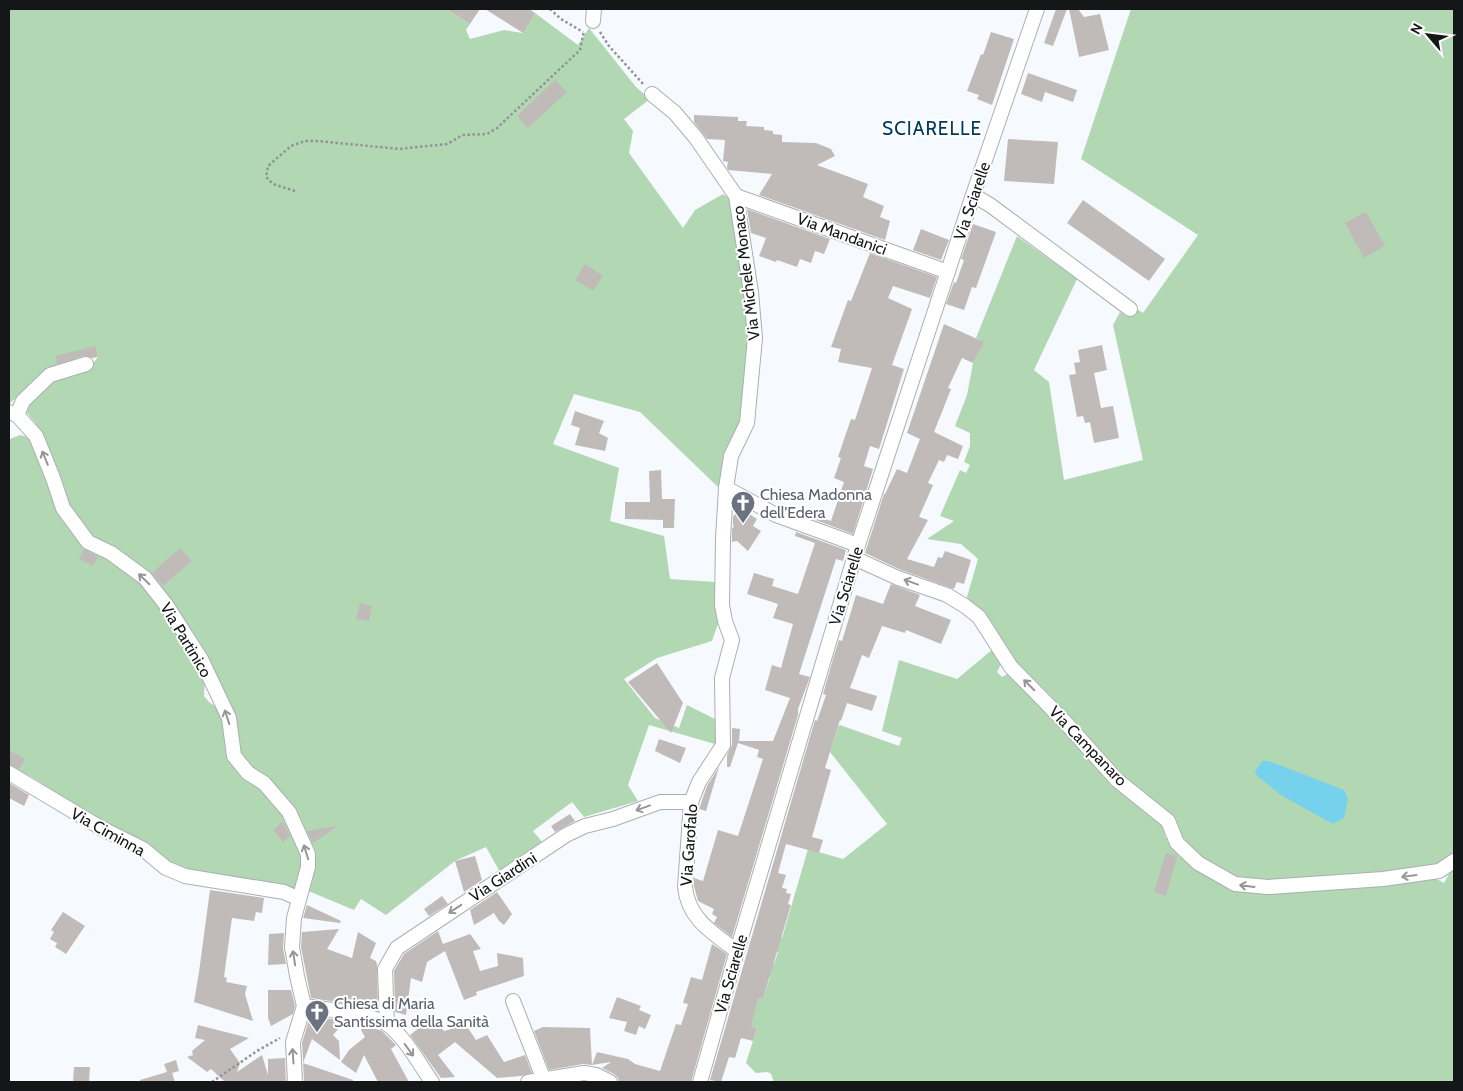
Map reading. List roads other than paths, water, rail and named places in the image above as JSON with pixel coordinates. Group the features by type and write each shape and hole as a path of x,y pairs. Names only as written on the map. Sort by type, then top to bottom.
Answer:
{"street":[{"name":"Via Sciarelle","path":"700,1082 856,552 973,195 1037,9"},
{"name":"Via Michele Monaco","path":"652,94 675,113 696,138 736,196 756,338 746,423 732,456 726,488"},
{"path":"973,195 990,205 1130,309"},
{"name":"Via Mandanici","path":"736,196 948,272"},
{"path":"13,414 23,401 50,375 86,364"},
{"name":"Via Partinico","path":"13,414 36,436 63,508 88,542 111,553 145,578 167,606 201,659 229,718 234,756 248,773 264,783 289,812 308,854 308,867 294,918 292,947 304,1006"},
{"path":"726,488 776,515 856,552"},
{"name":"Via Garofalo","path":"726,488 722,605 725,621 732,640 722,678 723,745 699,782 690,802 685,878 686,900 693,914 707,928 737,951"},
{"name":"Via Campanaro","path":"856,552 898,578 947,595 966,606 979,617 1011,667 1064,720 1117,780 1168,821 1177,843 1198,863 1235,884 1268,887 1383,879 1439,871 1454,861"},
{"name":"Via Ciminna","path":"9,773 101,828 143,849 166,868 174,872 185,876 284,892 299,899"},
{"name":"Via Giardini","path":"386,1024 385,969 397,948 566,835 585,826 613,819 660,802 690,802"},
{"path":"513,1002 544,1080"},
{"path":"295,1082 292,1042 304,1006 368,1017 386,1024 403,1041 432,1082"},
{"path":"528,1082 584,1073 596,1075 610,1082"}],"water":[{"path":"1262,761 1269,761 1344,790 1348,799 1344,818 1333,824 1281,795 1256,775 1255,772"}],"place":[{"name":"Chiesa Madonna dell'Edera","path":"743,524"},
{"name":"Chiesa di Maria Santissima della Sanità","path":"317,1033"}],"district":[{"name":"SCIARELLE","path":"932,128"}]}
